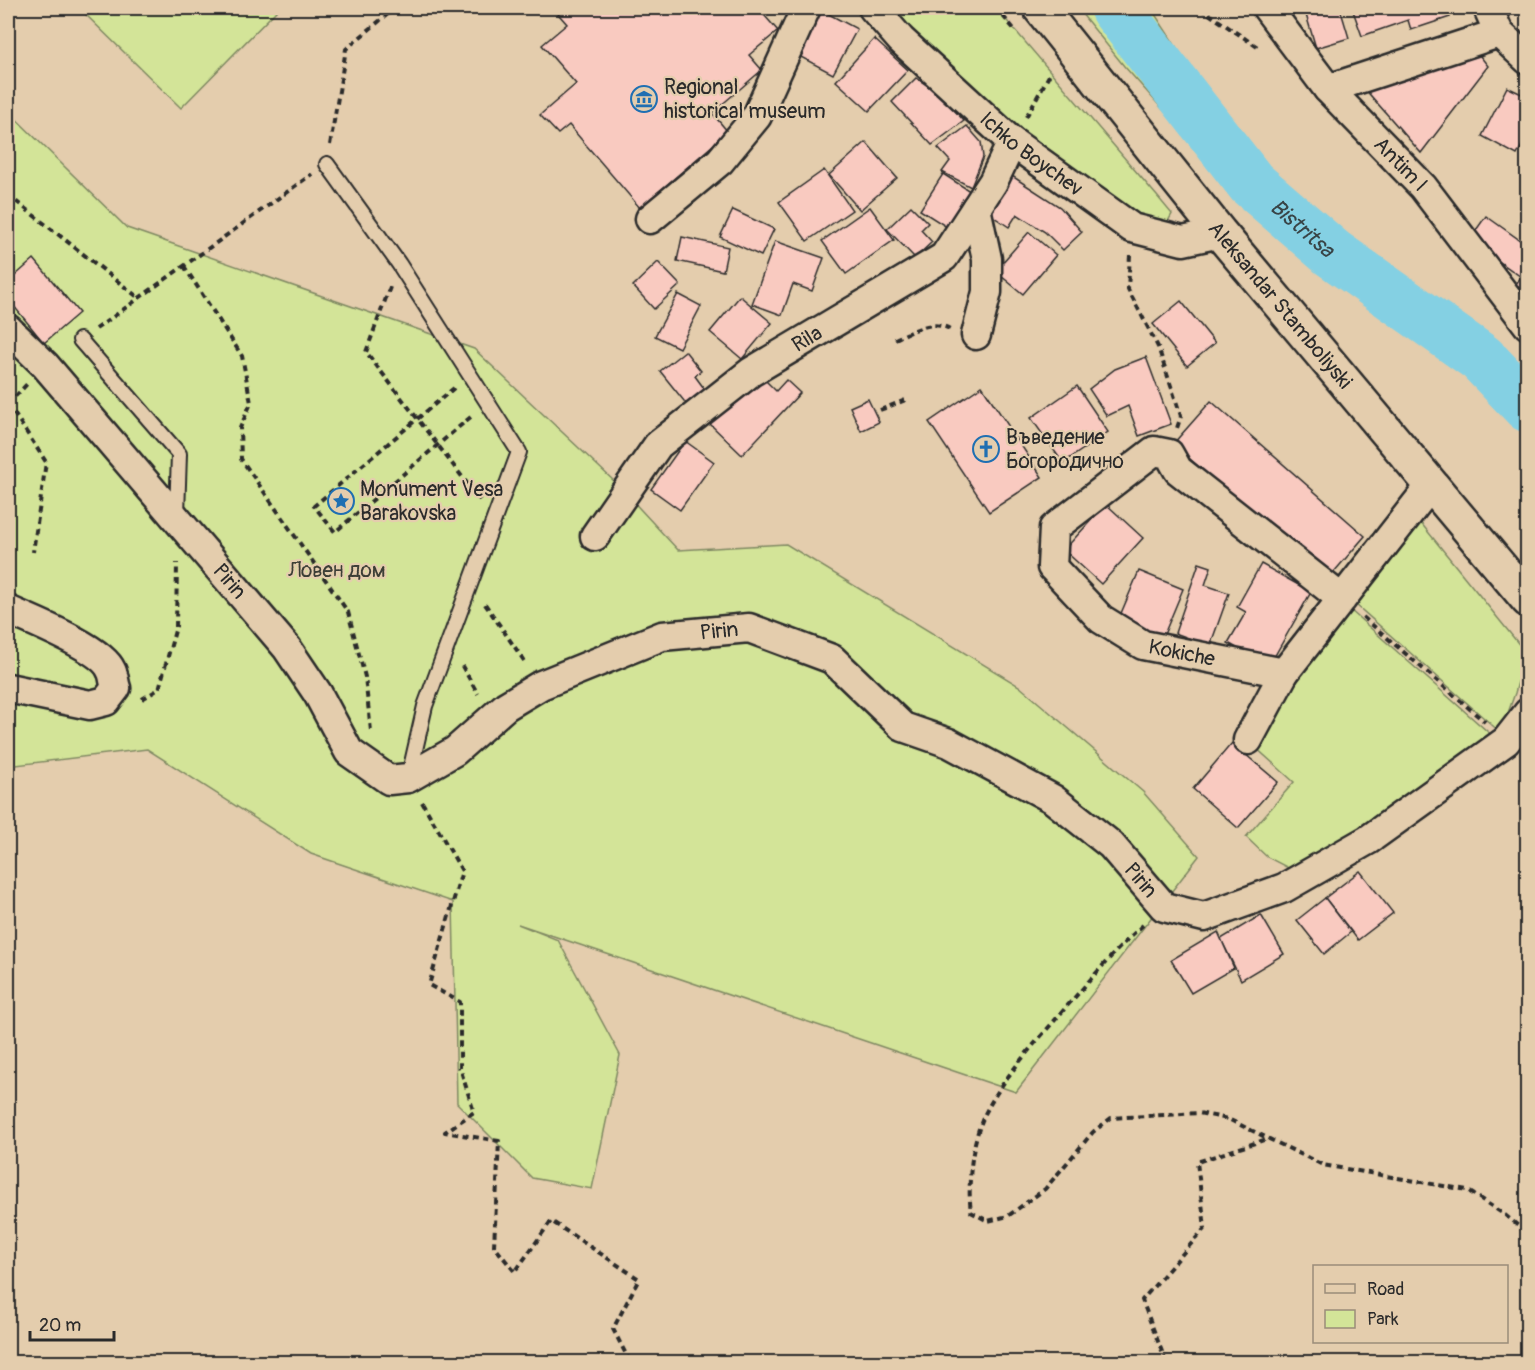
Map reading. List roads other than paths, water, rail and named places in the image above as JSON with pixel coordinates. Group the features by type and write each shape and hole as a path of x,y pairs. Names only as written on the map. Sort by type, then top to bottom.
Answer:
{"street":[{"path":"650,219 720,161 757,116 806,8"},
{"name":"Ichko Boychev","path":"873,8 901,40 1012,142 1132,228 1183,241 1220,233"},
{"name":"Aleksandar Stamboliyski","path":"1040,8 1220,233 1527,600"},
{"name":"Antim I","path":"1267,8 1328,89 1423,187 1527,325"},
{"path":"1328,89 1494,20 1527,60"},
{"name":"Rila","path":"595,536 658,445 751,372 944,257 993,182 1012,142"},
{"path":"965,335 987,291 987,259 976,208"},
{"name":"Pirin","path":"8,328 45,365 180,520 287,648 318,694 349,752 389,780 408,778 455,751 506,706 541,685 662,636 749,628 832,659 903,727 949,743 1053,800 1111,845 1164,907 1204,917 1284,888 1368,840 1506,741 1527,713"},
{"name":"Kokiche","path":"1284,673 1143,645 1101,619 1052,567 1054,528 1154,451 1169,454 1178,470 1342,599"},
{"path":"1248,740 1284,673 1431,485"},
{"path":"8,610 64,634 111,668 116,688 106,700 90,705 8,688"}],"lane":[{"path":"327,164 399,264 519,452 425,706 408,778"},
{"path":"80,340 179,454 180,520"}],"waterway":[{"name":"Bistritsa","path":"1115,8 1251,183 1332,253 1481,358 1528,407"}],"place":[{"name":"Regional historical museum","path":"644,99"},
{"name":"Въведение Богородично","path":"986,449"},
{"name":"Monument Vesa Barakovska","path":"341,501"}],"park label":[{"name":"Ловен дом","path":"337,570"}]}
